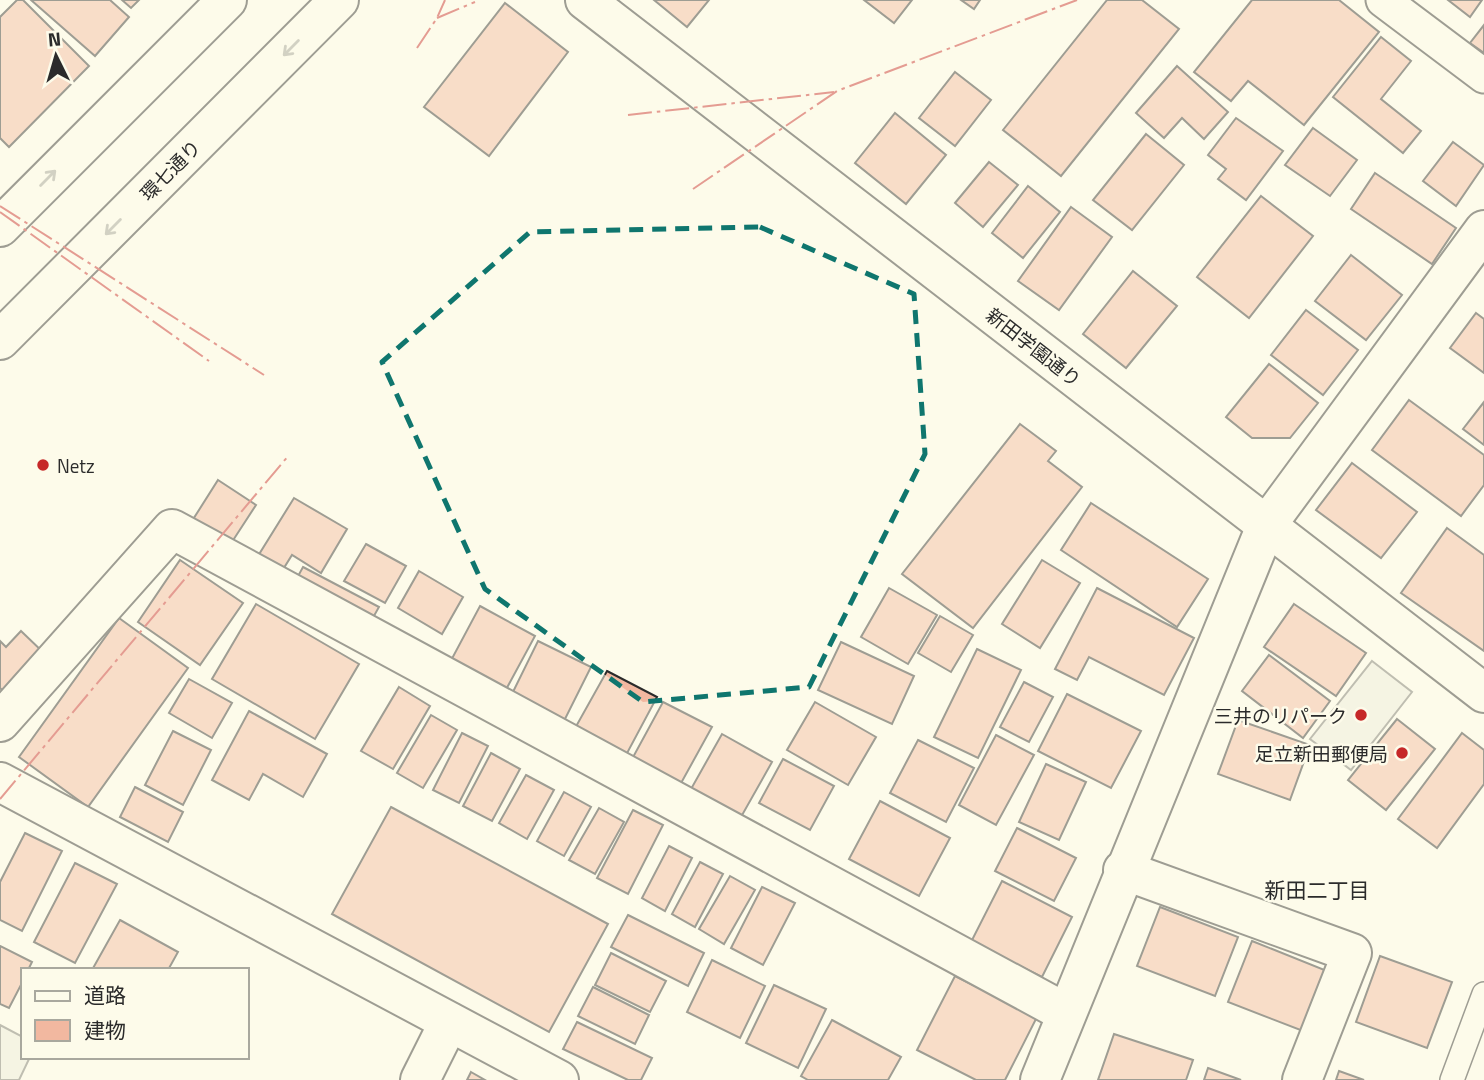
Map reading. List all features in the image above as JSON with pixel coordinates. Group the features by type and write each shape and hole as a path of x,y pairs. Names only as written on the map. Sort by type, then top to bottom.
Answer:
{"street":[{"path":"0,226 227,0"},
{"name":"環七通り","path":"0,340 339,0"},
{"name":"新田学園通り","path":"585,0 1266,526 1483,690"},
{"path":"1383,0 1484,76"},
{"path":"1040,1080 1123,870 1266,526 1484,230"},
{"path":"0,722 172,530 1066,1013"},
{"path":"0,782 559,1080"},
{"path":"1123,870 1352,953 1302,1080"},
{"path":"420,1080 449,1023"}],"lane":[{"path":"1452,1080 1484,994"}],"highlighted area":[{"path":"760,227 914,294 925,454 809,687 643,702 485,589 382,362 530,232"}],"shaded area":[{"name":"三井のリパーク","path":"1372,661 1412,692 1351,770 1310,739"},
{"path":"0,1025 21,1036 21,1059 29,1059 19,1080 0,1080"}],"building":[{"path":"17,0 23,0 89,66 9,147 0,138 0,17"},
{"path":"31,0 110,0 129,17 95,56"},
{"path":"122,0 139,0 131,8"},
{"path":"654,0 709,0 687,27"},
{"path":"864,0 912,0 894,23"},
{"path":"961,0 980,0 974,9"},
{"path":"1107,0 1142,0 1179,29 1061,176 1003,130"},
{"path":"1252,0 1339,0 1379,32 1304,125 1248,81 1231,101 1194,72"},
{"path":"1448,0 1482,0 1470,17"},
{"path":"505,3 568,52 489,156 424,107"},
{"path":"1484,25 1484,53 1470,43"},
{"path":"1381,37 1411,61 1381,99 1421,131 1403,153 1333,97"},
{"path":"1177,66 1228,112 1204,139 1182,118 1164,138 1136,113"},
{"path":"955,72 991,100 955,146 919,118"},
{"path":"895,113 946,155 906,204 855,163"},
{"path":"1236,118 1283,151 1246,200 1218,179 1226,169 1208,155"},
{"path":"1313,128 1357,160 1330,196 1285,165"},
{"path":"1146,134 1184,165 1132,230 1093,200"},
{"path":"1453,142 1484,165 1456,206 1423,181"},
{"path":"989,162 1018,185 983,227 955,203"},
{"path":"1375,173 1456,228 1432,264 1351,209"},
{"path":"1028,186 1060,212 1023,258 992,233"},
{"path":"1261,196 1313,236 1249,318 1197,277"},
{"path":"1071,207 1112,237 1059,310 1018,281"},
{"path":"1351,255 1402,295 1366,340 1315,301"},
{"path":"1133,271 1177,306 1126,368 1083,334"},
{"path":"1306,310 1358,350 1323,395 1271,355"},
{"path":"1476,313 1484,319 1484,373 1450,348"},
{"path":"1269,364 1318,403 1290,438 1252,438 1226,417"},
{"path":"1409,400 1484,455 1484,485 1461,516 1372,450"},
{"path":"1484,402 1484,445 1463,429"},
{"path":"1020,424 1056,451 1048,461 1082,487 973,628 902,574"},
{"path":"1352,463 1417,512 1381,558 1316,510"},
{"path":"218,480 256,505 230,545 192,521"},
{"path":"294,498 347,529 321,573 292,555 282,571 258,556"},
{"path":"1091,503 1208,579 1177,627 1061,550"},
{"path":"1447,528 1484,555 1484,651 1401,593"},
{"path":"366,544 406,566 385,603 344,581"},
{"path":"180,560 243,603 200,665 138,622"},
{"path":"1042,560 1080,583 1040,648 1002,624"},
{"path":"303,567 379,607 366,630 291,589"},
{"path":"419,571 463,597 442,634 398,608"},
{"path":"889,588 937,615 908,664 861,637"},
{"path":"1097,588 1194,638 1164,695 1089,657 1077,680 1055,669"},
{"path":"256,604 359,664 315,739 212,679"},
{"path":"1294,604 1366,653 1336,696 1264,647"},
{"path":"480,606 535,636 503,695 448,666"},
{"path":"940,616 973,635 951,672 918,653"},
{"path":"119,618 188,668 88,807 19,757"},
{"path":"21,631 46,655 7,695 0,688 0,641 6,647"},
{"path":"538,641 591,667 562,725 509,700"},
{"path":"841,642 914,676 892,724 818,690"},
{"path":"977,649 1021,670 978,758 934,737"},
{"path":"1269,655 1330,701 1303,738 1242,691"},
{"path":"607,671 657,697 625,757 574,730"},
{"path":"189,679 232,703 212,738 169,713"},
{"path":"1024,682 1053,697 1029,742 1000,727"},
{"path":"399,687 430,706 393,769 361,751"},
{"path":"1067,694 1141,731 1111,788 1038,751"},
{"path":"663,702 712,727 680,785 632,759"},
{"path":"815,702 876,737 848,785 787,750"},
{"path":"249,711 327,754 303,797 263,774 249,800 212,780"},
{"path":"431,715 457,730 423,788 397,773"},
{"path":"1397,719 1435,749 1386,810 1348,780"},
{"path":"1238,720 1310,745 1290,800 1218,774"},
{"path":"173,731 211,750 183,805 145,785"},
{"path":"462,733 488,746 459,803 433,790"},
{"path":"1462,733 1484,750 1484,784 1437,848 1398,819"},
{"path":"722,734 772,762 741,817 691,789"},
{"path":"996,735 1034,755 996,825 959,805"},
{"path":"918,740 974,768 946,822 890,793"},
{"path":"491,753 520,769 492,821 463,806"},
{"path":"783,759 834,786 810,830 759,803"},
{"path":"1046,764 1086,782 1059,840 1019,822"},
{"path":"526,775 554,790 527,839 499,823"},
{"path":"135,787 183,812 168,842 120,817"},
{"path":"564,792 591,807 564,856 537,841"},
{"path":"880,801 950,838 919,896 849,859"},
{"path":"391,807 608,924 549,1032 332,914"},
{"path":"599,808 624,822 595,874 569,860"},
{"path":"633,810 663,825 628,894 597,878"},
{"path":"1017,828 1076,858 1054,901 995,871"},
{"path":"25,833 62,851 22,931 0,920 0,882"},
{"path":"669,846 692,858 665,911 642,898"},
{"path":"700,862 723,874 695,927 672,914"},
{"path":"75,863 117,884 75,963 34,942"},
{"path":"730,876 755,890 724,944 699,929"},
{"path":"1002,881 1072,917 1042,977 971,942"},
{"path":"762,887 795,903 763,965 731,948"},
{"path":"1160,907 1238,937 1215,996 1137,966"},
{"path":"628,915 704,953 688,986 611,947"},
{"path":"120,920 178,952 169,968 93,968"},
{"path":"1252,941 1327,971 1303,1031 1228,1002"},
{"path":"0,946 32,962 29,968 21,968 21,985 9,1008 0,1004"},
{"path":"611,953 666,981 650,1012 595,985"},
{"path":"1380,956 1452,982 1427,1048 1356,1022"},
{"path":"712,960 765,986 740,1038 687,1012"},
{"path":"955,976 1037,1017 1005,1080 976,1080 917,1050"},
{"path":"774,985 826,1009 798,1068 746,1043"},
{"path":"593,987 649,1015 635,1044 578,1016"},
{"path":"832,1020 901,1057 888,1080 808,1080 801,1076"},
{"path":"577,1022 652,1058 641,1080 628,1080 563,1049"},
{"path":"1114,1034 1193,1060 1186,1080 1098,1080"},
{"path":"1208,1068 1241,1080 1204,1080"},
{"path":"1339,1071 1364,1080 1336,1080"},
{"path":"471,1072 485,1080 467,1080"}],"power":[{"path":"417,48 437,18 445,0"},
{"path":"693,189 837,91 1077,0"},
{"path":"437,18 475,2"},
{"path":"628,115 834,92"},
{"path":"0,206 264,375"},
{"path":"0,212 209,361"},
{"path":"0,799 289,455"}],"place":[{"name":"Netz","path":"43,465"},
{"name":"三井のリパーク","path":"1361,715"},
{"name":"足立新田郵便局","path":"1402,753"}],"district":[{"name":"新田二丁目","path":"1317,890"}]}
